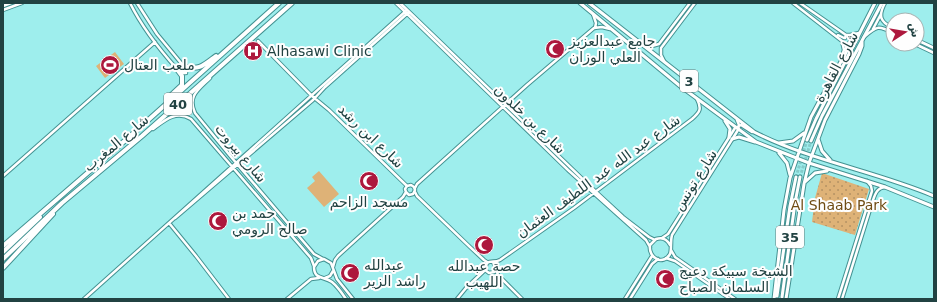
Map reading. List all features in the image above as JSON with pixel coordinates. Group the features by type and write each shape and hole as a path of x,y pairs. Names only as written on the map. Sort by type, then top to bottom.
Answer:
{"highway":[{"name":"شارع المغرب","path":"65,193 279,3"},
{"name":"شارع المغرب","path":"62,203 142,136 292,3"},
{"path":"184,66 195,68 204,66 238,39"},
{"path":"136,131 182,85 182,76 176,68"},
{"path":"3,246 24,226 65,193"},
{"name":"40","path":"3,252 65,193"},
{"path":"3,268 40,230 62,203"},
{"name":"40","path":"3,260 62,203"}],"main road":[{"name":"3","path":"580,3 673,80 756,142 809,163 867,181 934,207"},
{"name":"3","path":"589,3 754,132 776,143 812,156 835,162 934,196"},
{"name":"شارع القاهرة","path":"807,140 816,119 875,3"},
{"name":"شارع القاهرة","path":"811,141 822,116 883,3"},
{"path":"786,299 804,184 809,163 826,120 860,52 863,39"},
{"path":"774,299 786,195 798,151 822,95 850,45 855,41"},
{"path":"723,118 730,129 730,138 739,137 756,142"},
{"path":"776,143 793,142 805,132"},
{"path":"818,138 820,148 824,154 835,162"},
{"path":"777,151 786,161 790,178"},
{"path":"804,184 815,172 823,170 833,171"},
{"name":"35","path":"778,296 790,206 798,177 782,297"},
{"path":"788,292 790,299"}],"street":[{"path":"3,6 11,3"},
{"path":"3,10 22,3"},
{"path":"130,3 132,8 154,42 176,68 182,73 185,73 187,71 184,66 157,34 137,4 134,4 132,8"},
{"name":"شارع بن خلدون","path":"396,3 646,240 650,247"},
{"name":"شارع بن خلدون","path":"400,3 407,12"},
{"path":"644,45 656,46 690,3"},
{"path":"664,61 660,53 663,45 695,3"},
{"path":"793,3 836,35 843,42 844,51"},
{"path":"800,3 846,34 859,33"},
{"path":"863,39 871,31 881,13 883,3"},
{"path":"84,299 228,171 242,161 407,12"},
{"path":"311,279 330,276 335,260 338,256 403,197 409,194 417,184 504,105 594,28 596,23 593,13"},
{"path":"881,13 882,21 885,23"},
{"path":"678,18 681,22"},
{"path":"674,23 678,26"},
{"path":"594,28 602,27 611,29"},
{"path":"871,31 879,27 885,28"},
{"path":"836,35 844,38 846,34"},
{"path":"841,60 844,51 854,34"},
{"name":"شارع ابن رشد","path":"258,41 407,186"},
{"path":"3,176 154,42"},
{"path":"659,43 663,45"},
{"name":"شارع بيروت","path":"232,56 193,96 193,108 196,114 232,158 306,245 315,255 324,259"},
{"path":"237,164 242,157 314,96"},
{"name":"شارع عبد الله عبد اللطيف العثمان","path":"493,262 500,260 698,114 700,107 696,97"},
{"name":"شارع بيروت","path":"142,136 170,117 183,115 189,118 227,159 292,235 312,259 314,266"},
{"path":"736,119 739,125 754,132"},
{"name":"شارع تونس","path":"661,238 667,236 712,164 739,125"},
{"name":"شارع تونس","path":"670,245 674,233 712,171 730,138"},
{"path":"232,158 236,159 242,157"},
{"path":"227,159 229,164 228,171"},
{"path":"242,161 240,166 242,170"},
{"path":"712,164 714,165 712,171"},
{"path":"228,171 238,173"},
{"path":"842,299 872,188 867,181"},
{"path":"414,188 407,186 405,189 409,194 417,196"},
{"path":"414,188 417,196 487,263"},
{"path":"838,299 877,190 885,188"},
{"name":"شارع بن خلدون","path":"594,192 623,217 650,238 655,240"},
{"path":"868,200 872,203"},
{"path":"277,218 280,215"},
{"path":"169,223 229,299"},
{"path":"672,228 671,232 674,233"},
{"path":"292,235 304,247 306,245"},
{"path":"625,299 652,256 650,247 651,244 655,240 661,238 667,240 674,256 725,296 735,299"},
{"path":"665,258 671,250"},
{"path":"287,299 311,279 314,266 317,262 338,256"},
{"path":"652,256 658,259"},
{"path":"630,299 652,264 658,259 665,258 675,261 730,299"},
{"path":"324,259 330,261 338,280 352,299"},
{"path":"487,263 493,262 496,266 498,275 522,299"},
{"path":"457,299 485,269 487,263"},
{"path":"485,269 489,273 498,275"},
{"path":"492,273 496,269"},
{"path":"314,270 316,275 320,278"},
{"path":"642,272 646,272 645,275"},
{"path":"325,278 333,282 346,299"}],"green space":[{"name":"ملعب العتال","path":"115,52 124,64 105,78 96,66"},
{"path":"319,171 339,194 324,207 307,188 315,181 312,177"},
{"name":"Al Shaab Park","path":"822,173 869,189 855,235 812,222 815,198"}],"tunnel":[{"path":"796,177 807,140"},
{"path":"800,177 811,141"}],"place":[{"name":"جامع عبدالعزيز العلي الوزان","path":"555,49"},
{"name":"Alhasawi Clinic","path":"253,51"},
{"name":"ملعب العتال","path":"110,65"},
{"name":"مسجد الزاحم","path":"369,181"},
{"name":"حمد بن صالح الرومي","path":"218,221"},
{"name":"حصة عبدالله اللهيب","path":"484,245"},
{"name":"عبدالله راشد الزير","path":"350,273"},
{"name":"الشيخة سبيكة دعيج السلمان الصباح","path":"665,279"}]}
